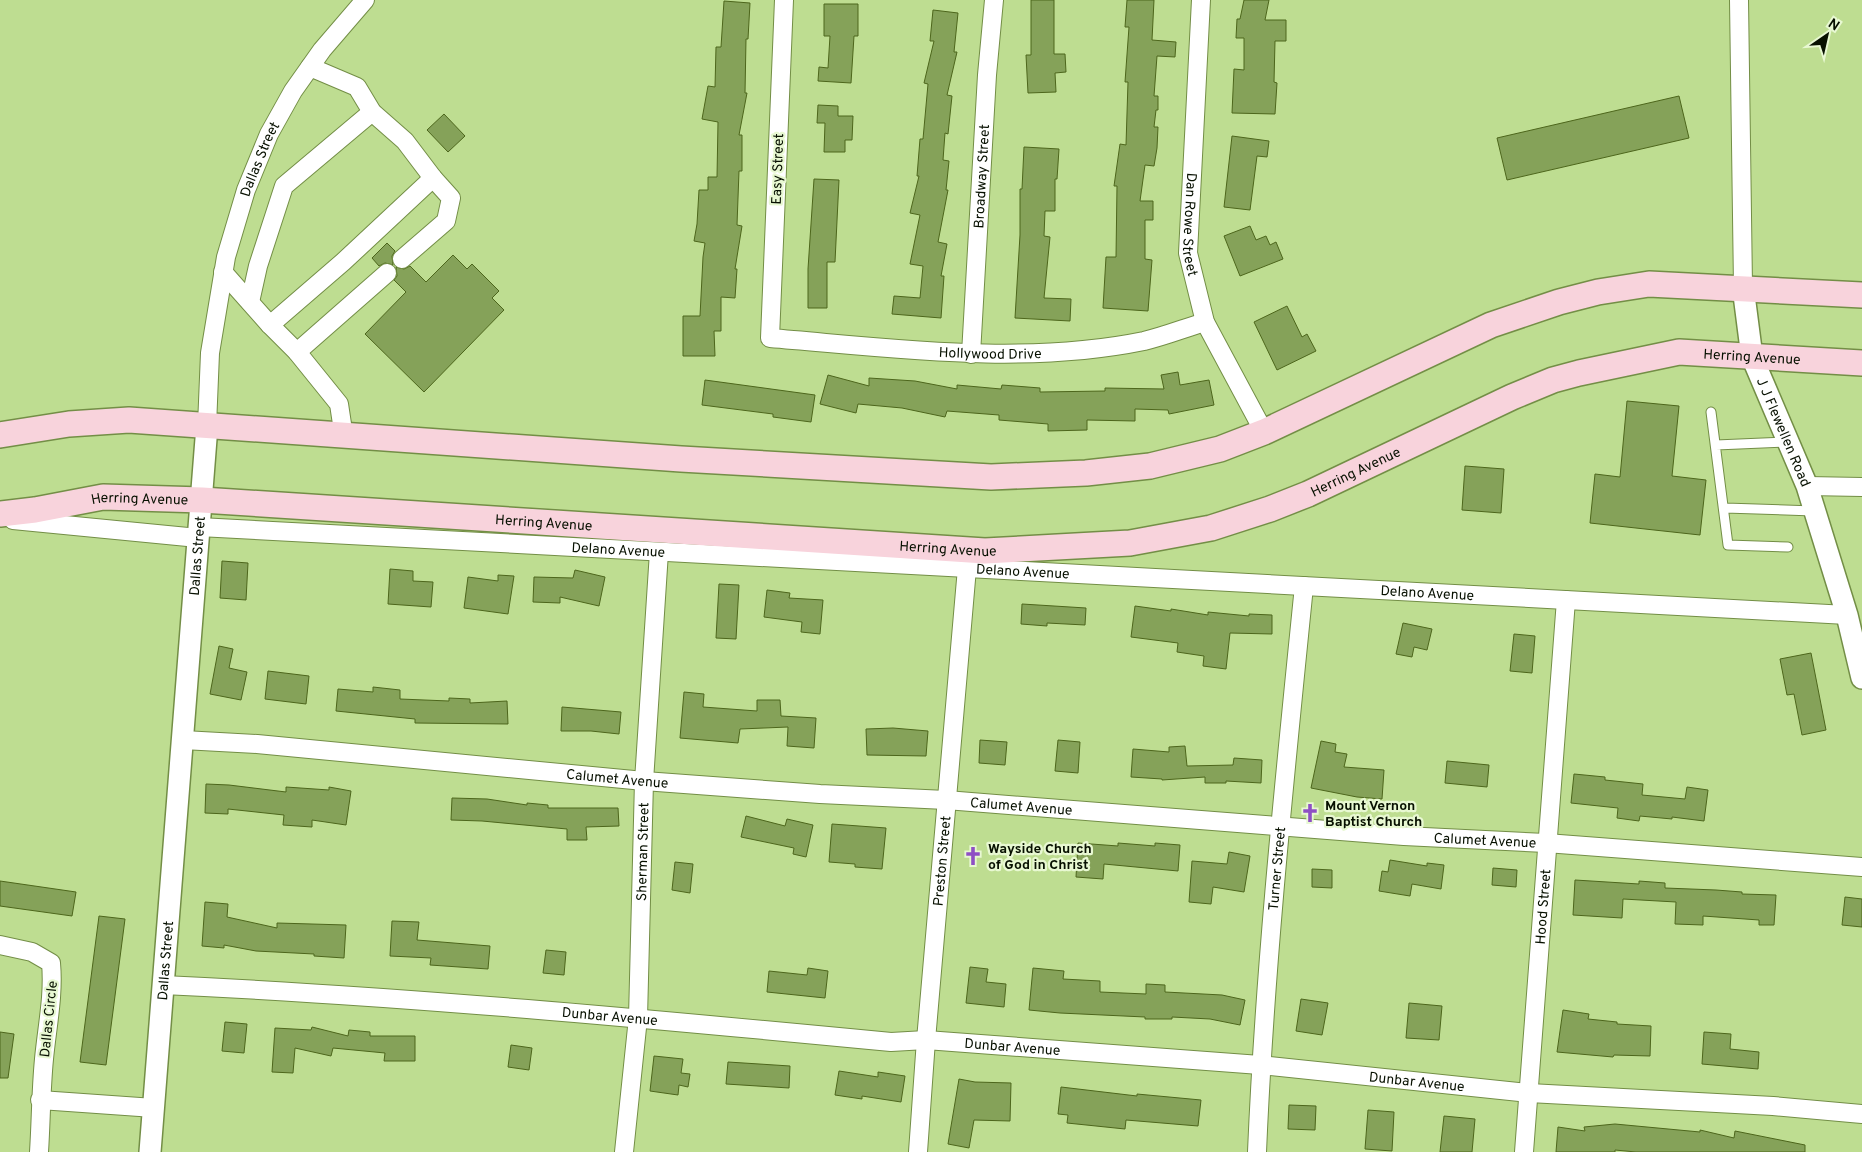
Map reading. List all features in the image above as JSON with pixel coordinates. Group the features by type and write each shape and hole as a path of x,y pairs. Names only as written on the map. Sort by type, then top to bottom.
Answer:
{"main road":[{"path":"0,435 69,424 129,420 690,460 991,477 1086,473 1150,466 1220,449 1264,432 1491,325 1559,302 1598,292 1649,284 1743,287 1862,295"},
{"name":"Herring Avenue","path":"0,514 35,510 103,497 202,500 985,550 1130,543 1211,528 1270,509 1308,494 1512,397 1553,380 1579,373 1679,352 1862,363"}],"street":[{"name":"Dallas Street","path":"150,1152 202,500 210,353 223,272 232,234 246,190 270,134 293,90 322,50 365,0"},
{"name":"Easy Street","path":"770,338 784,0"},
{"name":"Broadway Street","path":"971,354 994,0"},
{"name":"Dan Rowe Street","path":"1201,0 1188,252 1205,322 1264,432"},
{"name":"J J Flewellen Road","path":"1739,0 1743,287 1752,357 1807,486 1847,615 1861,668"},
{"path":"310,67 358,88 372,112 405,141 433,178 452,198 446,221 402,259"},
{"path":"250,302 258,266 284,186 372,112"},
{"path":"270,325 343,262 433,178"},
{"path":"223,272 297,352 339,404 342,424 341,435"},
{"path":"297,352 387,273"},
{"name":"Hollywood Drive","path":"770,338 971,354 1096,349 1144,341 1205,322"},
{"path":"1807,486 1862,487"},
{"name":"Delano Avenue","path":"0,519 199,532 659,552 1847,615"},
{"name":"Sherman Street","path":"624,1152 638,1018 644,781 659,552"},
{"name":"Preston Street","path":"918,1152 946,800 967,568"},
{"name":"Turner Street","path":"1257,1152 1260,1064 1279,827 1304,586"},
{"name":"Hood Street","path":"1524,1152 1546,843 1566,600"},
{"name":"Calumet Avenue","path":"183,740 257,744 644,781 820,794 946,800 1279,827 1404,836 1546,843 1862,867"},
{"name":"Dallas Circle","path":"0,945 32,952 51,963 53,986 48,1016 40,1100 39,1152"},
{"name":"Dunbar Avenue","path":"163,985 255,989 638,1018 891,1042 926,1040 1260,1064 1529,1093 1773,1106 1862,1114"},
{"path":"40,1100 154,1108"}],"lane":[{"path":"1711,412 1725,508 1728,545 1788,548"},
{"path":"1716,445 1788,442"},
{"path":"1725,508 1815,511"}],"building":[{"path":"1031,0 1054,0 1054,54 1065,54 1066,72 1055,73 1056,92 1028,93 1026,55 1031,55"},
{"path":"1127,0 1154,0 1152,40 1176,42 1175,57 1157,56 1154,96 1158,96 1158,110 1156,110 1154,127 1158,127 1157,148 1154,166 1145,165 1140,201 1153,201 1153,220 1145,220 1145,259 1152,260 1148,311 1103,308 1106,257 1116,257 1117,186 1114,186 1120,144 1126,145 1128,82 1125,82 1129,27 1125,27"},
{"path":"1244,0 1269,0 1265,20 1286,20 1286,41 1275,41 1274,82 1277,83 1275,114 1232,113 1234,69 1244,70 1244,38 1236,38 1237,19 1240,19"},
{"path":"724,1 750,3 748,39 746,39 745,93 747,93 739,135 742,135 742,171 739,171 737,225 742,226 735,269 737,269 735,298 721,297 721,331 714,331 715,356 683,356 683,316 700,316 705,243 694,241 699,190 708,190 708,177 717,177 718,122 702,119 708,86 715,87 716,47 721,47"},
{"path":"824,4 858,4 858,36 854,36 851,83 818,81 819,67 828,68 830,36 824,36"},
{"path":"933,10 958,13 954,52 957,52 947,95 952,96 948,134 945,133 943,160 949,161 946,190 948,190 938,242 947,244 941,276 944,276 941,318 892,314 894,296 920,298 923,266 910,264 920,215 910,213 919,176 917,176 920,139 923,139 928,84 924,83 934,41 930,41"},
{"path":"1679,96 1689,138 1507,180 1497,138"},
{"path":"818,105 838,106 838,116 853,116 852,140 845,140 845,152 824,152 825,123 817,123"},
{"path":"444,114 465,136 448,152 427,130"},
{"path":"1232,136 1269,141 1267,157 1257,156 1250,210 1224,207"},
{"path":"1024,147 1059,149 1057,179 1055,179 1055,211 1045,211 1044,236 1050,237 1044,298 1071,299 1070,321 1015,318 1020,235 1020,189 1022,189"},
{"path":"814,179 839,180 835,262 827,262 827,308 808,308 808,269"},
{"path":"1250,226 1256,240 1266,236 1270,245 1276,242 1283,259 1240,276 1224,236"},
{"path":"387,243 395,251 392,256 393,265 385,263 379,266 372,258"},
{"path":"453,255 467,269 472,264 499,291 492,298 504,310 424,392 365,334 406,292 394,280 397,276 396,267 404,269 410,266 426,282"},
{"path":"1287,306 1302,337 1307,334 1316,351 1277,370 1254,322"},
{"path":"1178,372 1180,385 1209,380 1214,405 1169,414 1168,410 1135,409 1135,421 1087,420 1087,430 1048,431 1048,424 999,420 999,415 947,411 945,417 902,408 858,404 856,413 820,404 828,375 869,386 869,378 915,381 957,389 957,385 1001,389 1002,385 1040,388 1040,392 1105,391 1105,388 1164,389 1161,375"},
{"path":"705,380 815,395 811,422 773,417 773,414 702,405"},
{"path":"1627,401 1679,406 1672,476 1706,480 1700,535 1590,523 1595,474 1620,477"},
{"path":"1465,466 1504,469 1501,513 1462,510"},
{"path":"222,561 248,563 246,600 220,598"},
{"path":"390,569 413,571 413,581 433,582 431,607 388,604"},
{"path":"575,570 605,577 599,606 560,597 560,603 533,602 534,577 573,578"},
{"path":"498,575 514,576 508,614 464,608 468,577 498,581"},
{"path":"719,584 739,585 736,639 716,638"},
{"path":"767,590 790,593 789,598 823,600 820,634 801,632 802,622 764,617"},
{"path":"1022,604 1086,608 1085,625 1047,623 1047,626 1021,624"},
{"path":"1135,606 1208,615 1208,612 1249,616 1249,614 1272,615 1272,634 1230,633 1226,669 1203,666 1204,656 1177,652 1178,643 1131,637"},
{"path":"1403,623 1432,629 1427,650 1414,647 1412,657 1396,654"},
{"path":"1514,634 1535,636 1532,673 1510,671"},
{"path":"219,646 233,649 229,668 247,672 241,700 210,694"},
{"path":"1811,653 1826,730 1802,735 1794,694 1787,695 1780,659"},
{"path":"268,671 309,676 306,704 265,699"},
{"path":"373,687 400,690 400,699 449,701 449,698 470,699 470,703 507,701 508,724 415,723 415,719 336,711 338,689 373,692"},
{"path":"684,692 704,694 703,707 757,711 757,700 780,700 781,716 816,718 814,748 787,746 788,727 740,729 738,743 680,738"},
{"path":"562,707 621,712 619,734 591,731 561,731"},
{"path":"893,728 928,731 926,756 867,755 866,729"},
{"path":"980,740 1007,742 1005,765 979,763"},
{"path":"1058,740 1080,742 1078,773 1055,771"},
{"path":"1321,741 1336,744 1335,752 1347,754 1344,767 1384,770 1382,799 1357,797 1311,788"},
{"path":"1185,746 1187,766 1233,765 1234,758 1262,760 1261,783 1226,781 1226,783 1205,783 1205,777 1162,780 1131,777 1133,749 1169,752 1169,747"},
{"path":"1447,761 1489,765 1487,787 1445,783"},
{"path":"1574,774 1643,784 1642,795 1685,799 1687,787 1708,790 1704,821 1640,816 1639,821 1617,818 1618,808 1571,803"},
{"path":"206,784 286,792 286,787 329,790 329,787 351,791 346,825 312,820 312,827 283,825 284,815 228,809 228,814 205,813"},
{"path":"452,798 487,799 527,805 527,803 548,805 548,808 618,808 619,826 586,827 587,840 567,840 567,829 451,820"},
{"path":"746,816 785,826 787,819 813,825 806,857 793,854 794,848 741,837"},
{"path":"832,824 886,828 882,869 855,867 855,864 829,862"},
{"path":"1078,843 1118,846 1118,843 1155,846 1155,843 1180,845 1178,871 1104,864 1103,879 1076,877"},
{"path":"1229,852 1250,856 1244,892 1213,887 1211,904 1189,902 1192,861 1227,864"},
{"path":"1390,860 1427,866 1427,863 1444,865 1441,889 1412,884 1410,896 1379,891 1382,871 1388,872"},
{"path":"675,862 693,864 690,893 672,890"},
{"path":"1493,868 1517,870 1516,887 1492,885"},
{"path":"1312,869 1332,870 1332,888 1312,887"},
{"path":"1575,880 1639,884 1639,881 1665,883 1665,888 1776,895 1774,925 1759,925 1759,920 1703,916 1703,925 1675,924 1676,902 1623,899 1622,918 1573,915"},
{"path":"0,881 76,892 72,916 0,906"},
{"path":"1845,897 1862,899 1862,927 1842,925"},
{"path":"205,902 228,904 227,917 277,928 277,923 346,925 344,958 314,956 314,954 256,951 224,945 224,948 202,946"},
{"path":"99,916 125,919 106,1065 80,1062"},
{"path":"392,921 419,922 417,940 490,946 488,969 430,965 431,958 390,956"},
{"path":"546,950 566,952 564,975 543,973"},
{"path":"970,967 988,969 986,982 1006,984 1004,1007 966,1003"},
{"path":"808,968 828,971 825,998 767,992 769,971 807,975"},
{"path":"1033,968 1064,971 1063,979 1100,981 1100,992 1146,994 1146,984 1165,985 1165,992 1222,995 1245,1000 1240,1025 1210,1019 1172,1017 1172,1019 1145,1019 1145,1017 1029,1010"},
{"path":"1301,999 1328,1003 1322,1035 1296,1031"},
{"path":"1409,1003 1442,1006 1439,1040 1406,1038"},
{"path":"1563,1010 1589,1014 1588,1019 1617,1022 1617,1024 1651,1026 1650,1056 1614,1055 1613,1057 1557,1052"},
{"path":"225,1022 247,1024 244,1053 222,1051"},
{"path":"312,1027 348,1036 349,1030 370,1032 370,1036 415,1036 415,1061 384,1061 385,1053 333,1048 331,1056 295,1048 293,1073 272,1072 275,1028 311,1030"},
{"path":"0,1032 14,1034 8,1078 0,1078"},
{"path":"1704,1032 1731,1034 1730,1049 1759,1052 1758,1069 1702,1064"},
{"path":"511,1045 532,1048 529,1070 508,1067"},
{"path":"654,1056 683,1059 681,1073 690,1074 688,1087 679,1085 678,1095 650,1091"},
{"path":"728,1062 790,1066 789,1088 726,1084"},
{"path":"839,1071 878,1077 878,1072 905,1076 901,1102 862,1096 862,1099 835,1095"},
{"path":"959,1079 975,1082 1011,1083 1010,1121 974,1120 969,1148 948,1144"},
{"path":"1061,1087 1137,1096 1137,1094 1201,1100 1198,1126 1126,1120 1125,1129 1067,1123 1068,1115 1058,1114"},
{"path":"1289,1105 1316,1106 1315,1130 1288,1129"},
{"path":"1368,1110 1394,1112 1392,1151 1365,1149"},
{"path":"1444,1116 1475,1119 1472,1152 1440,1152"},
{"path":"1615,1124 1700,1132 1700,1130 1734,1138 1735,1131 1805,1145 1805,1152 1636,1152 1615,1150 1615,1152 1556,1152 1558,1127 1585,1131 1584,1127"}],"place":[{"name":"Mount Vernon Baptist Church","path":"1310,813"},
{"name":"Wayside Church of God in Christ","path":"973,856"}]}
